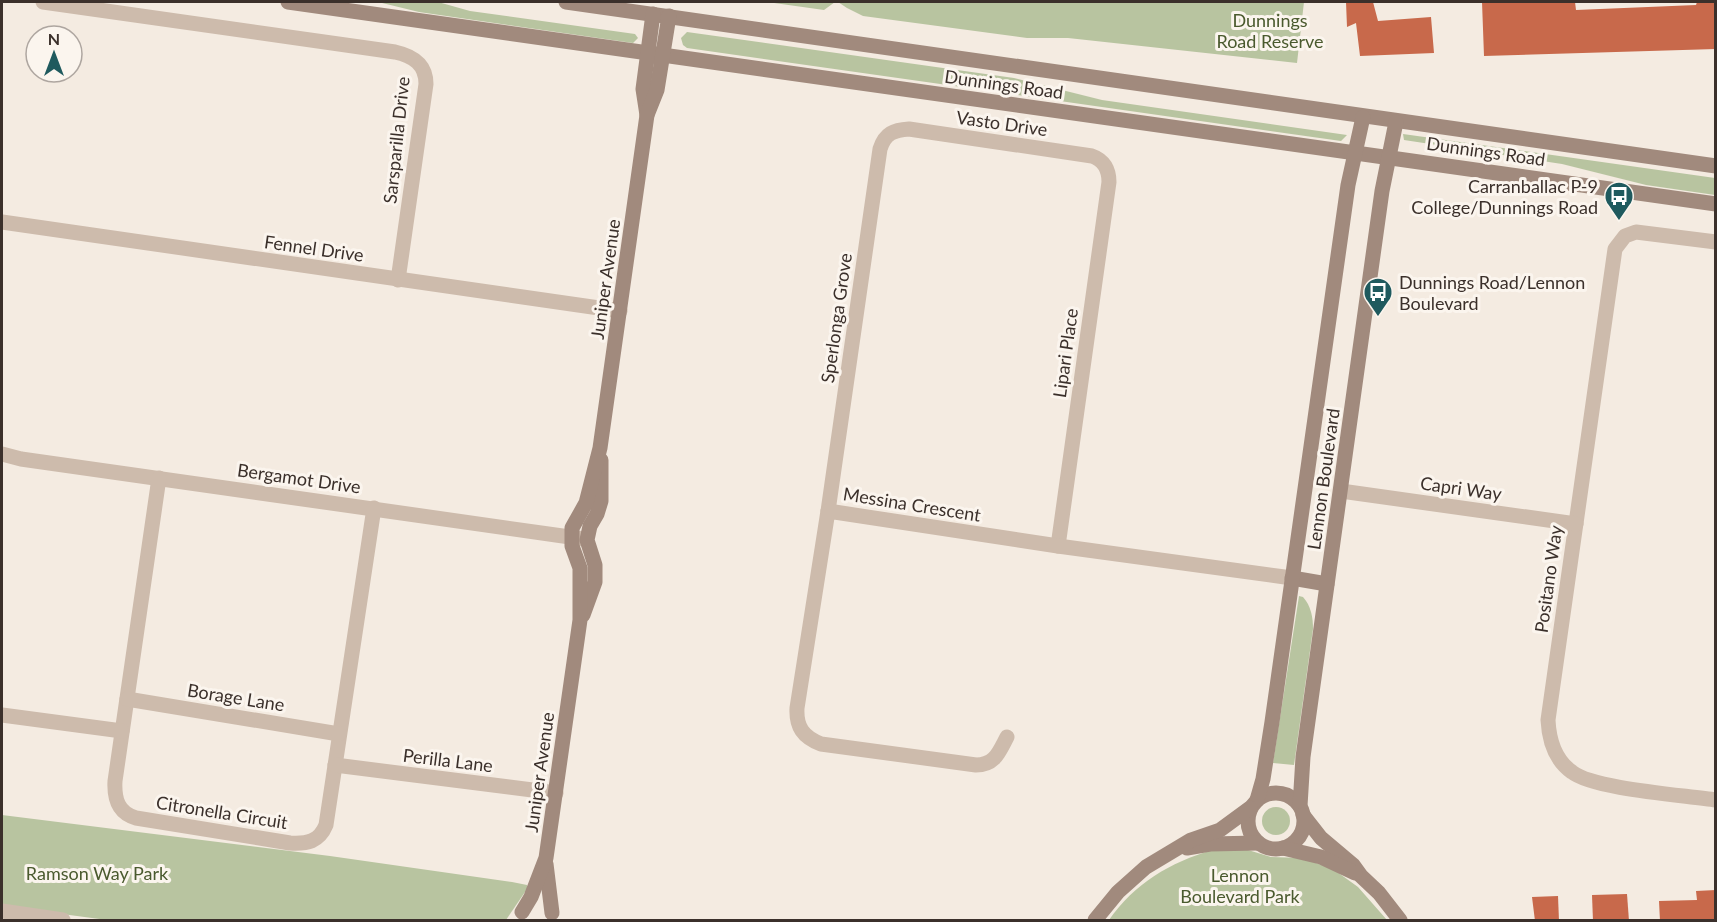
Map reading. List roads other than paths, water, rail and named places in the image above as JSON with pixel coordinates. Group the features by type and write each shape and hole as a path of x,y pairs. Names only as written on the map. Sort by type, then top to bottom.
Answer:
{"street":[{"name":"Sarsparilla Drive","path":"44,2 395,52 416,60 425,74 426,84 398,280"},
{"name":"Dunnings Road","path":"288,2 1716,204"},
{"name":"Dunnings Road","path":"566,2 1716,166"},
{"name":"Juniper Avenue","path":"647,115 643,89 653,14"},
{"name":"Juniper Avenue","path":"518,916 531,897 546,858 580,620 580,568 571,537 574,522 584,508 592,471 600,448 647,115 657,90 669,16"},
{"name":"Lennon Boulevard","path":"1253,804 1263,779 1348,185 1364,117"},
{"name":"Lennon Boulevard","path":"1302,811 1301,769 1382,191 1396,122"},
{"name":"Vasto Drive","path":"889,134 909,129 1092,156 1100,159 1106,166"},
{"name":"Sperlonga Grove","path":"828,511 880,148 883,139 889,134"},
{"name":"Lipari Place","path":"1058,546 1109,182 1106,166"},
{"name":"Fennel Drive","path":"2,222 620,311"},
{"name":"Positano Way","path":"1716,242 1645,232 1630,233 1620,241 1613,255 1549,705 1548,729 1553,747 1563,765 1591,781 1716,800"},
{"name":"Juniper Avenue","path":"580,620 595,582 594,566 587,540 590,526 601,501 600,448"},
{"name":"Bergamot Drive","path":"2,454 21,459 587,540"},
{"name":"Bergamot Drive","path":"2,462 21,459"},
{"name":"Citronella Circuit","path":"159,478 122,731 115,789 117,804 123,813 136,819 278,842 302,843 315,840 321,836 327,822 374,508"},
{"name":"Capri Way","path":"1341,491 1576,524"},
{"name":"Messina Crescent","path":"1007,737 994,760 984,765 976,765 821,744 809,740 803,734 798,726 797,708 828,511 1292,578"},
{"path":"1292,578 1327,584"},
{"name":"Borage Lane","path":"127,699 339,734"},
{"path":"2,715 122,731"},
{"name":"Perilla Lane","path":"335,765 556,794"},
{"path":"1095,921 1106,905 1146,867 1191,840 1220,830 1270,793 1289,796 1321,838 1353,865 1360,876 1379,893 1400,921"},
{"path":"1253,804 1247,819 1248,827 1258,843 1270,849 1283,848 1321,857 1360,876"},
{"path":"1283,848 1298,838 1304,825 1302,811"},
{"path":"1172,852 1210,844 1258,843"},
{"name":"Juniper Avenue","path":"546,858 556,918"},
{"path":"518,916 537,907 556,918"},
{"path":"2,912 63,921"}],"place":[{"name":"Carranballac P-9 College/Dunnings Road","path":"1619,222"},
{"name":"Dunnings Road/Lennon Boulevard","path":"1378,318"}],"park label":[{"name":"Dunnings Road Reserve","path":"1270,30"},
{"name":"Ramson Way Park","path":"97,873"},
{"name":"Lennon Boulevard Park","path":"1240,885"}]}
